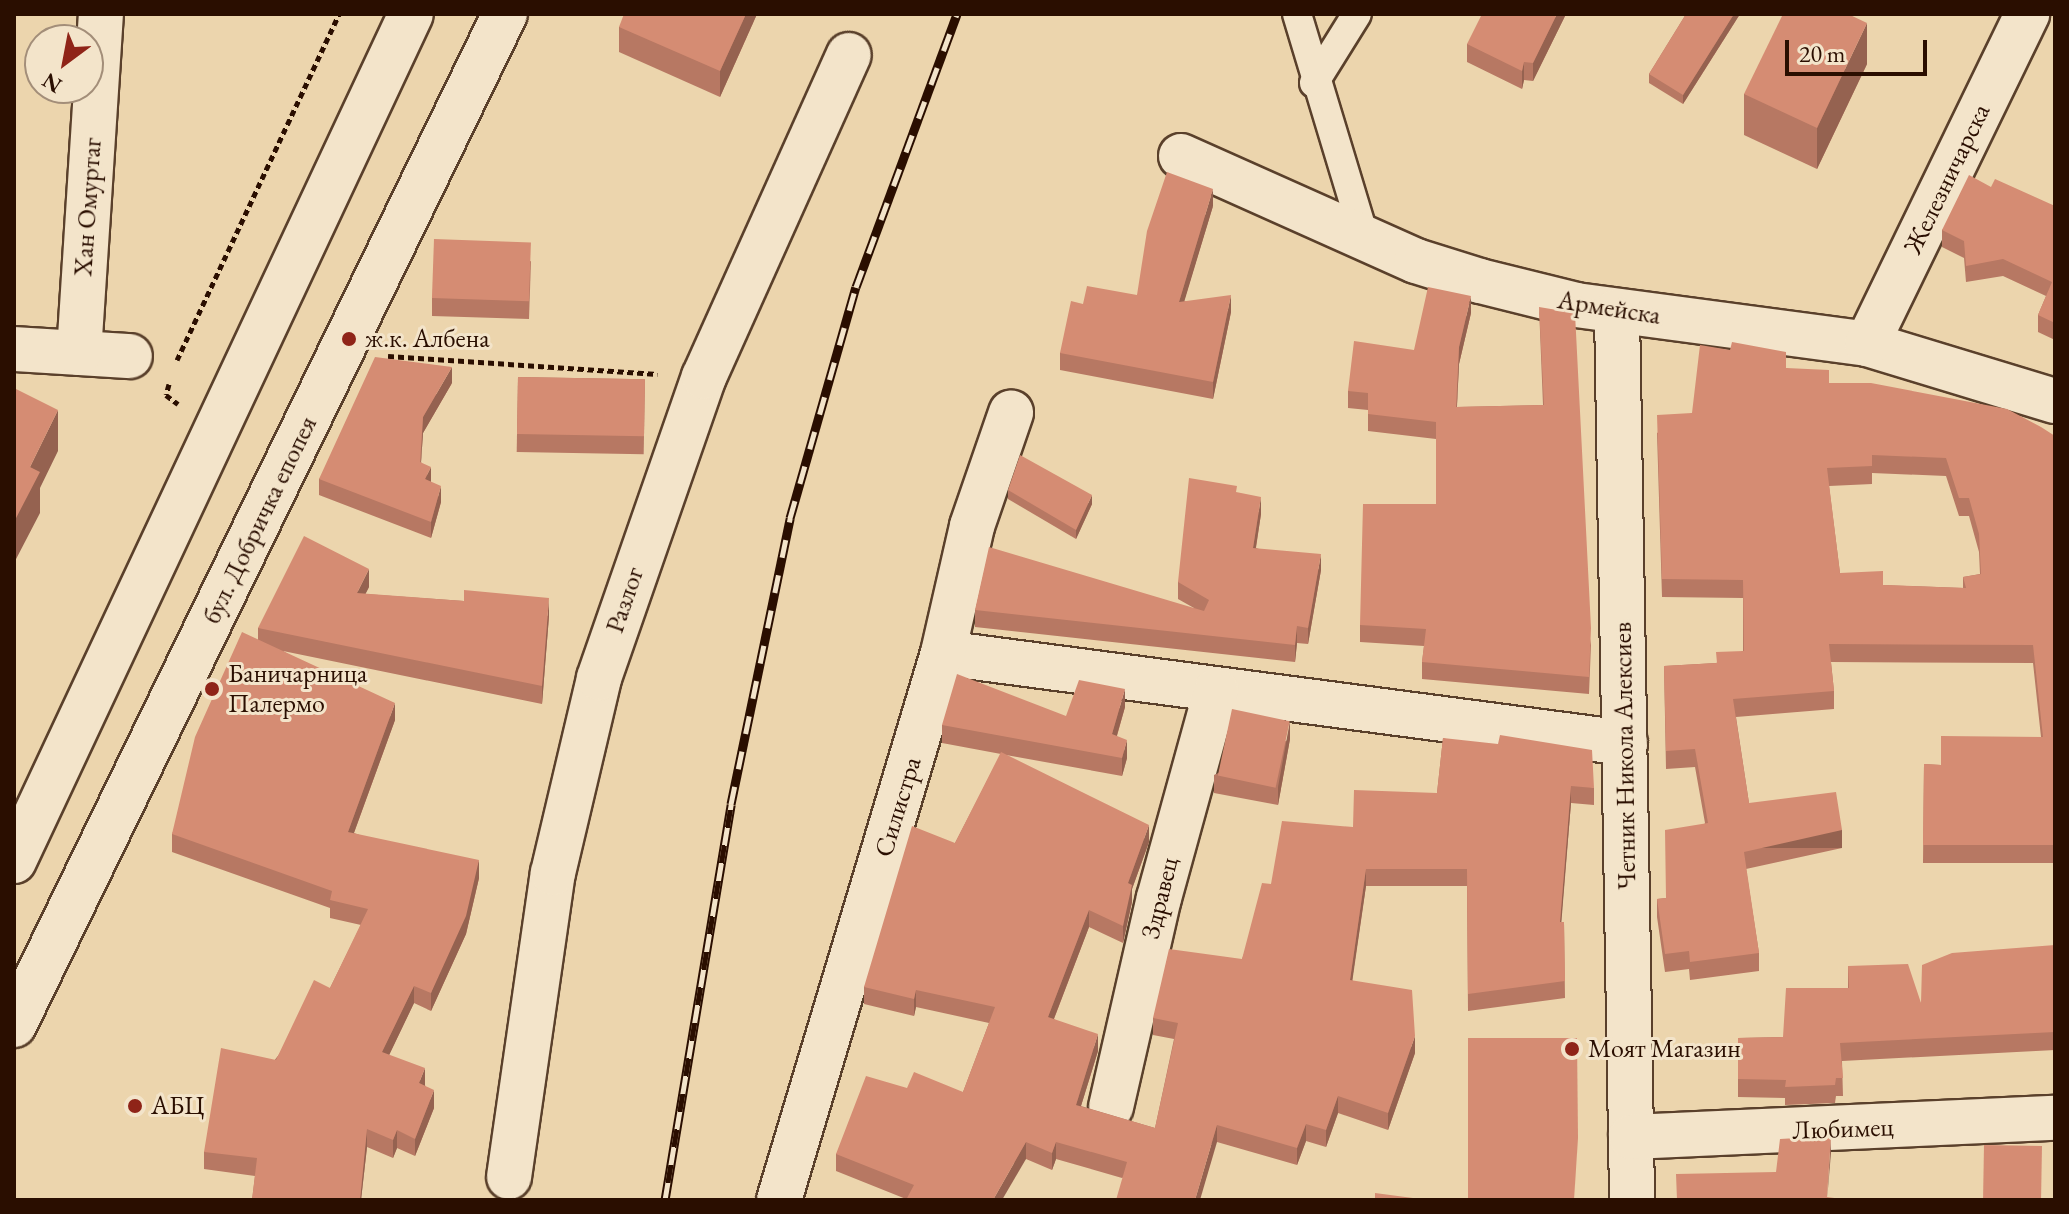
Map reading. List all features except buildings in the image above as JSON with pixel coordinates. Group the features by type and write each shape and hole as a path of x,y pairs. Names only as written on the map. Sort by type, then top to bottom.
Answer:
{"street":[{"name":"Хан Омуртаг","path":"79,353 101,14"},
{"path":"14,861 411,14"},
{"name":"бул. Добричка епопея","path":"14,1025 505,14"},
{"name":"Железничарска","path":"1867,344 2027,14"},
{"name":"Разлог","path":"509,1177 553,873 599,678 704,377 849,55"},
{"name":"Армейска","path":"1181,156 1416,261 1480,281 1617,311 1867,344 2055,401"},
{"name":"Четник Никола Алексиев","path":"1617,311 1632,1200"},
{"path":"14,349 130,356"},
{"name":"Силистра","path":"779,1200 943,653 972,526 1011,413"},
{"path":"943,653 1625,743"},
{"name":"Здравец","path":"1111,1107 1159,898 1216,691"},
{"name":"Любимец","path":"1631,1137 2055,1118"}],"lane":[{"path":"1297,14 1314,83 1364,236"},
{"path":"1314,83 1357,14"}],"path":[{"path":"218,427 166,395 175,364 339,14"},
{"path":"343,351 704,377"}],"railway":[{"path":"665,1200 731,804 790,518 856,287 957,14"}],"place":[{"name":"ж.к. Албена","path":"349,339"},
{"name":"Баничарница Палермо","path":"212,689"},
{"name":"Моят Магазин","path":"1572,1049"},
{"name":"АБЦ","path":"135,1106"}]}
